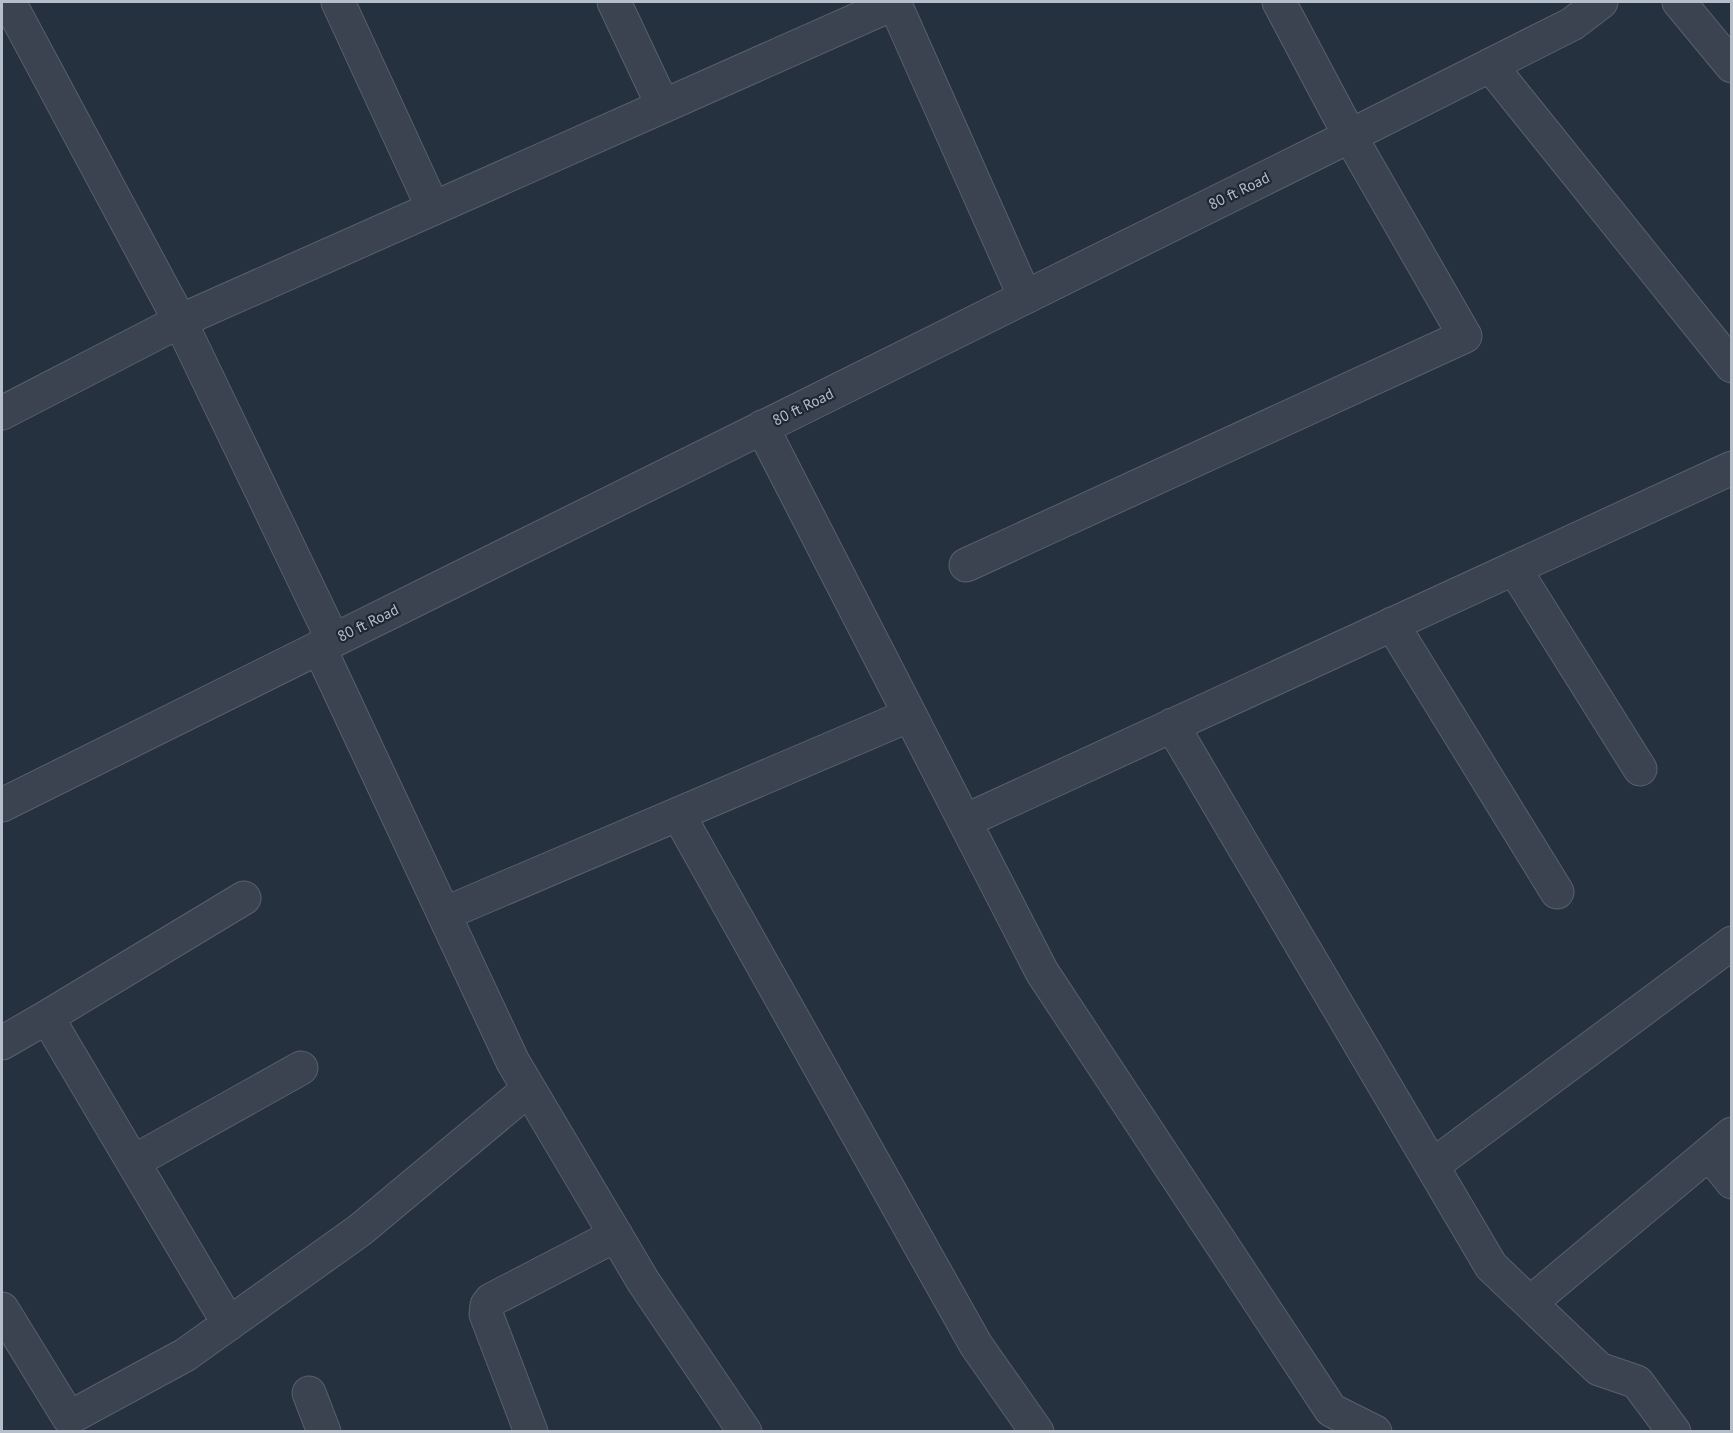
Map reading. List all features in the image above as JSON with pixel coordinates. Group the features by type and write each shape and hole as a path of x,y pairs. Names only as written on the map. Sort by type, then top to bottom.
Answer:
{"street":[{"path":"9,2 180,321 326,643 444,914 513,1062 643,1281 745,1431"},
{"path":"338,2 433,208"},
{"path":"614,2 663,106"},
{"path":"2,413 180,321 895,2 1024,297"},
{"path":"966,565 1465,336 1350,136 1279,2"},
{"name":"80 ft Road","path":"2,805 1490,65 1562,13 1601,2"},
{"path":"1679,2 1731,66"},
{"path":"1490,65 1731,366"},
{"path":"762,427 1042,972 1323,1421 1375,1431"},
{"path":"965,821 1731,468"},
{"path":"1514,568 1640,769"},
{"path":"1392,624 1557,892"},
{"path":"444,914 910,715"},
{"path":"1172,725 1491,1266 1599,1369 1636,1382 1674,1431"},
{"path":"678,814 976,1345 1037,1431"},
{"path":"2,1042 244,898"},
{"path":"1432,1166 1731,943"},
{"path":"47,1017 228,1324"},
{"path":"133,1162 301,1068"},
{"path":"2,1309 69,1418 90,1419 185,1355 360,1230 529,1089"},
{"path":"1530,1303 1720,1144 1731,1182"},
{"path":"531,1431 486,1314 488,1305 491,1300 616,1235"},
{"path":"309,1394 324,1431"}]}
